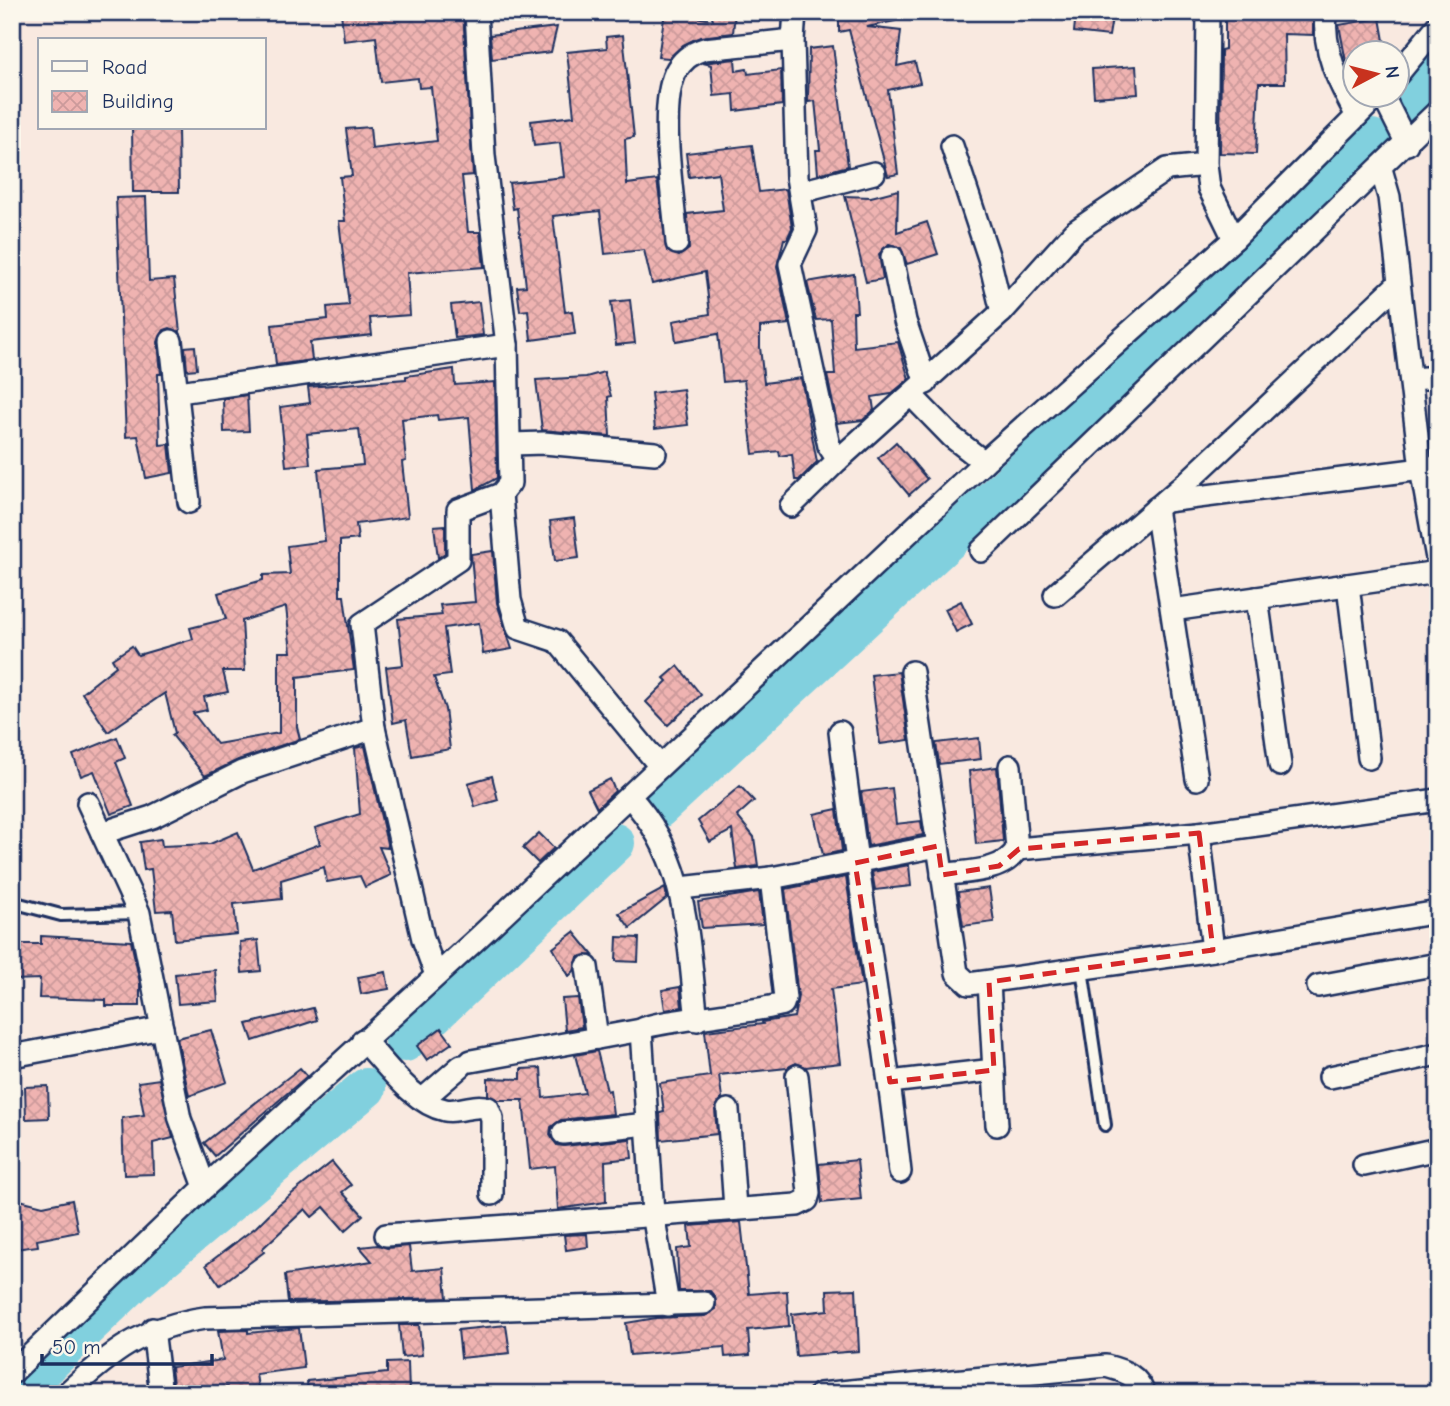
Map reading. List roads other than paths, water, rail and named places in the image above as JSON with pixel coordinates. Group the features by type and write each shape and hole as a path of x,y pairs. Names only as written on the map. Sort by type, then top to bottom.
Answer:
{"street":[{"path":"436,975 423,939 374,728 362,624 458,561 458,510 501,494 510,483 507,345 484,156 476,12"},
{"path":"795,12 793,40 800,192 806,230 790,264 830,446 838,460"},
{"path":"1208,12 1206,165 1209,188 1234,239"},
{"path":"1326,12 1325,40 1329,57 1357,116"},
{"path":"1412,57 1438,25"},
{"path":"677,243 667,110 675,72 693,53 704,49 793,40"},
{"path":"12,1373 205,1187 368,1045 436,975 634,802 659,765 984,462 1234,239 1357,116 1438,111"},
{"path":"1391,113 1381,169 1389,197 1397,285 1429,468 1438,564"},
{"path":"952,146 989,258 1002,312"},
{"path":"791,506 1002,312 1074,232 1167,169 1206,165"},
{"path":"981,551 1381,169"},
{"path":"800,192 874,173"},
{"path":"892,257 918,389 953,437 984,462"},
{"path":"1055,595 1161,504 1397,285"},
{"path":"171,341 179,392 189,502"},
{"path":"179,392 507,345"},
{"path":"1412,379 1438,377"},
{"path":"511,444 544,443 656,453"},
{"path":"1161,504 1429,468"},
{"path":"501,494 510,600 518,628 552,637 557,641 659,765"},
{"path":"1161,504 1172,610 1196,779"},
{"path":"1172,610 1438,572"},
{"path":"1348,585 1369,758"},
{"path":"1256,598 1280,765"},
{"path":"912,672 957,973 969,984 1213,950 1438,912"},
{"path":"103,833 152,817 242,772 374,728"},
{"path":"840,732 855,863 880,1001 900,1172"},
{"path":"943,875 999,866 1011,859 1017,849 1010,766"},
{"path":"1017,849 1199,833 1438,800"},
{"path":"634,802 656,832 681,888 697,1020"},
{"path":"88,803 139,913 180,1119 205,1187"},
{"path":"1199,833 1213,950"},
{"path":"681,888 771,878 938,846"},
{"path":"423,1100 466,1064 641,1030 651,1024 697,1020 777,1006 785,1001 771,878"},
{"path":"1318,986 1438,964"},
{"path":"587,967 597,1038"},
{"path":"989,982 997,1125"},
{"path":"12,1056 162,1028"},
{"path":"641,1030 653,1213 667,1305"},
{"path":"368,1045 423,1100 449,1111 481,1106 488,1108 492,1118 492,1194"},
{"path":"1330,1077 1438,1054"},
{"path":"891,1082 994,1070"},
{"path":"386,1235 653,1213 797,1205 807,1200 809,1193 797,1076"},
{"path":"728,1110 735,1209"},
{"path":"563,1133 647,1124"},
{"path":"1364,1164 1438,1149"},
{"path":"66,1394 122,1348 153,1329 169,1323 205,1318 704,1303"},
{"path":"153,1329 161,1394"},
{"path":"820,1394 1106,1366 1125,1371 1139,1380 1144,1394"}],"lane":[{"path":"12,902 70,916 139,913"},
{"path":"1082,969 1105,1125"}],"waterway":[{"path":"1412,91 1438,56"},
{"path":"658,809 1070,428 1372,139"},
{"path":"405,1042 615,843"},
{"path":"16,1394 133,1283 366,1088"}]}
